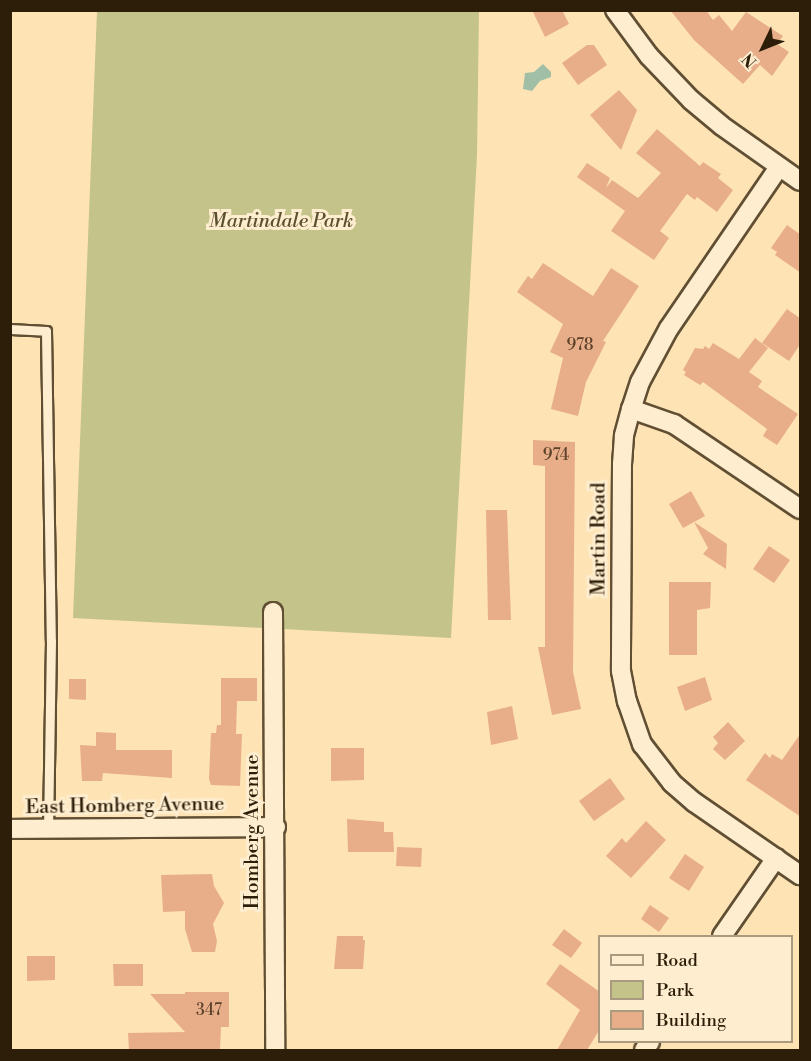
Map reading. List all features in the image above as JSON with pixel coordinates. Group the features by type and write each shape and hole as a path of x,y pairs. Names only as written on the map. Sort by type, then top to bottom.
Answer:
{"street":[{"path":"615,10 649,56 691,100 801,182"},
{"name":"Martin Road","path":"779,167 669,328 640,382 631,409 624,436 622,463 621,671 633,722 642,744 672,783 694,802 801,875"},
{"path":"631,409 674,424 801,509"},
{"name":"Homberg Avenue","path":"273,612 276,827 275,1050"},
{"name":"East Homberg Avenue","path":"10,829 276,827"},
{"path":"723,935 776,858"}],"lane":[{"path":"10,329 46,331 51,641 48,829"}],"green space":[{"name":"Martindale Park","path":"97,11 479,11 477,155 451,638 73,618"}],"shaded area":[{"path":"543,64 551,72 551,77 540,81 532,91 523,89 525,73 534,72"}],"building":[{"path":"532,10 562,10 569,24 545,37"},
{"path":"670,10 706,10 713,20 719,15 732,31 746,12 783,36 777,44 789,52 772,76 760,65 743,84 694,40"},
{"path":"587,45 594,45 607,65 578,85 562,63"},
{"path":"619,90 637,110 621,150 590,115"},
{"path":"657,129 700,166 703,162 721,174 718,178 733,190 717,212 697,197 695,200 687,194 660,231 669,238 654,260 611,231 625,211 577,177 587,163 610,178 606,188 612,180 638,198 661,173 636,153"},
{"path":"787,225 801,235 801,273 775,255 777,252 771,248"},
{"path":"543,263 593,296 611,268 639,286 603,341 606,342 586,382 578,416 551,409 563,358 550,352 563,324 517,292 528,276 532,279"},
{"path":"787,309 801,319 801,343 789,361 762,343"},
{"path":"755,338 768,348 749,372 762,381 758,387 798,414 777,445 763,436 767,429 703,382 700,385 684,375 686,372 683,370 695,348 703,349 705,346 709,349 713,343 739,359"},
{"path":"533,440 575,442 573,672 581,709 552,715 538,647 545,647 545,466 533,465"},
{"path":"691,491 705,516 683,528 669,504"},
{"path":"486,510 507,510 511,620 488,620"},
{"path":"694,522 727,544 726,569 703,554 708,548"},
{"path":"769,546 790,560 774,583 753,569"},
{"path":"669,582 711,582 710,608 697,610 697,655 669,655"},
{"path":"705,677 712,700 685,711 677,687"},
{"path":"221,678 257,678 257,701 237,701 236,734 242,734 240,786 211,785 209,779 211,733 216,733 217,725 221,725"},
{"path":"69,679 86,679 86,700 69,699"},
{"path":"512,706 518,739 491,745 487,712"},
{"path":"728,722 745,741 725,760 713,749 718,743 713,737"},
{"path":"96,732 116,733 116,750 172,750 172,778 103,773 102,781 82,781 80,745 96,746"},
{"path":"801,733 801,817 746,780 765,753 770,758 772,754 782,760"},
{"path":"331,748 364,748 364,780 331,781"},
{"path":"610,778 625,799 594,821 579,801"},
{"path":"347,819 384,822 384,832 393,832 394,852 348,852"},
{"path":"646,821 666,840 631,878 606,856 622,838 626,843"},
{"path":"397,847 422,848 421,867 396,866"},
{"path":"685,854 704,867 689,891 669,878"},
{"path":"212,874 214,886 224,903 213,924 217,941 215,952 192,952 185,929 185,911 163,912 161,875"},
{"path":"650,905 669,918 659,932 641,919"},
{"path":"564,929 582,943 571,958 552,945"},
{"path":"337,936 363,936 365,940 363,969 334,969"},
{"path":"27,956 55,956 55,980 27,981"},
{"path":"113,964 143,964 143,986 114,986"},
{"path":"560,964 598,991 598,1032 587,1050 557,1050 580,1010 546,984"},
{"path":"185,992 229,992 229,1027 221,1027 220,1050 129,1050 128,1033 185,1032 150,994 185,994"}]}
